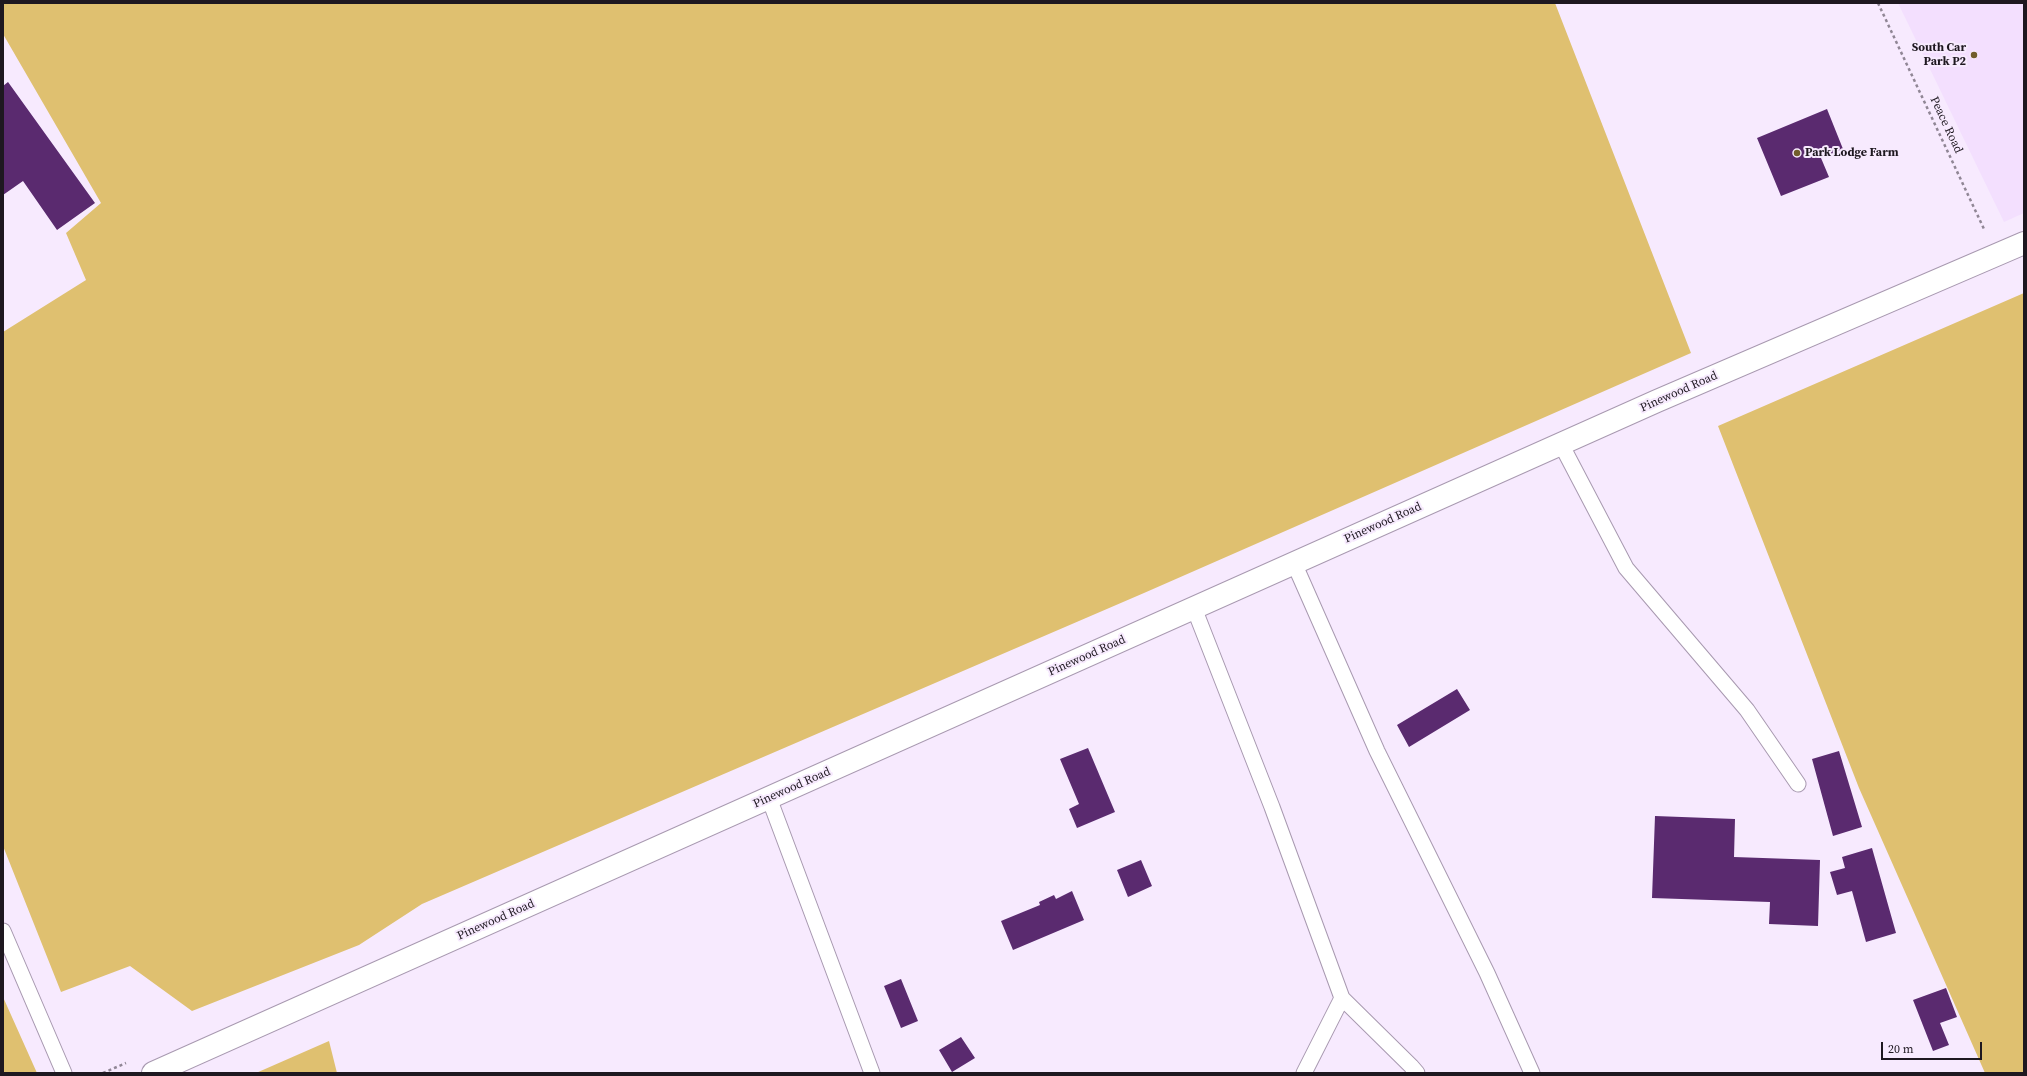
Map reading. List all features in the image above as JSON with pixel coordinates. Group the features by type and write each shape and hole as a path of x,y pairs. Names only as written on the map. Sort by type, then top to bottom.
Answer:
{"street":[{"name":"Pinewood Road","path":"153,1073 1561,444 2024,243"}],"lane":[{"path":"1561,444 1626,568 1747,710 1798,784"},
{"path":"1294,563 1377,751 1487,973 1532,1073"},
{"path":"1194,608 1272,807 1342,998 1417,1073"},
{"path":"769,798 872,1073"},
{"path":"3,931 64,1073"},
{"path":"1304,1073 1342,998"}],"path":[{"name":"Peace Road","path":"1878,3 1977,211 1994,256"}],"shaded area":[{"path":"3,3 1555,3 1691,353 1144,593 422,904 359,945 192,1011 130,966 61,992 3,846 3,332 86,280 66,233 101,203 3,34"},
{"name":"South Car Park P2","path":"1898,3 2024,3 2024,213 2004,222"},
{"path":"2024,293 2024,1073 1985,1073 1859,788 1718,426"},
{"path":"3,997 37,1073 3,1073"},
{"path":"329,1041 337,1073 256,1073"}],"building":[{"path":"8,82 95,203 57,230 23,181 3,195 3,86"},
{"name":"Park Lodge Farm","path":"1827,109 1843,149 1821,158 1829,177 1781,196 1757,138"},
{"path":"1457,689 1470,710 1409,747 1397,725"},
{"path":"1088,748 1115,812 1077,828 1069,809 1079,804 1060,759"},
{"path":"1839,751 1862,827 1833,836 1812,759"},
{"path":"1655,816 1735,819 1734,857 1820,860 1818,926 1769,924 1770,902 1652,898"},
{"path":"1872,848 1896,933 1866,942 1852,891 1837,895 1830,872 1845,868 1842,857"},
{"path":"1141,860 1152,886 1128,897 1117,870"},
{"path":"1072,891 1084,920 1013,950 1001,921 1040,905 1039,902 1054,895 1056,899"},
{"path":"901,979 918,1021 901,1028 884,986"},
{"path":"1946,988 1957,1017 1940,1023 1949,1045 1933,1051 1913,1000"},
{"path":"961,1037 975,1058 952,1072 939,1050"}],"place":[{"name":"South Car Park P2","path":"1974,55"},
{"name":"Park Lodge Farm","path":"1797,153"}]}
